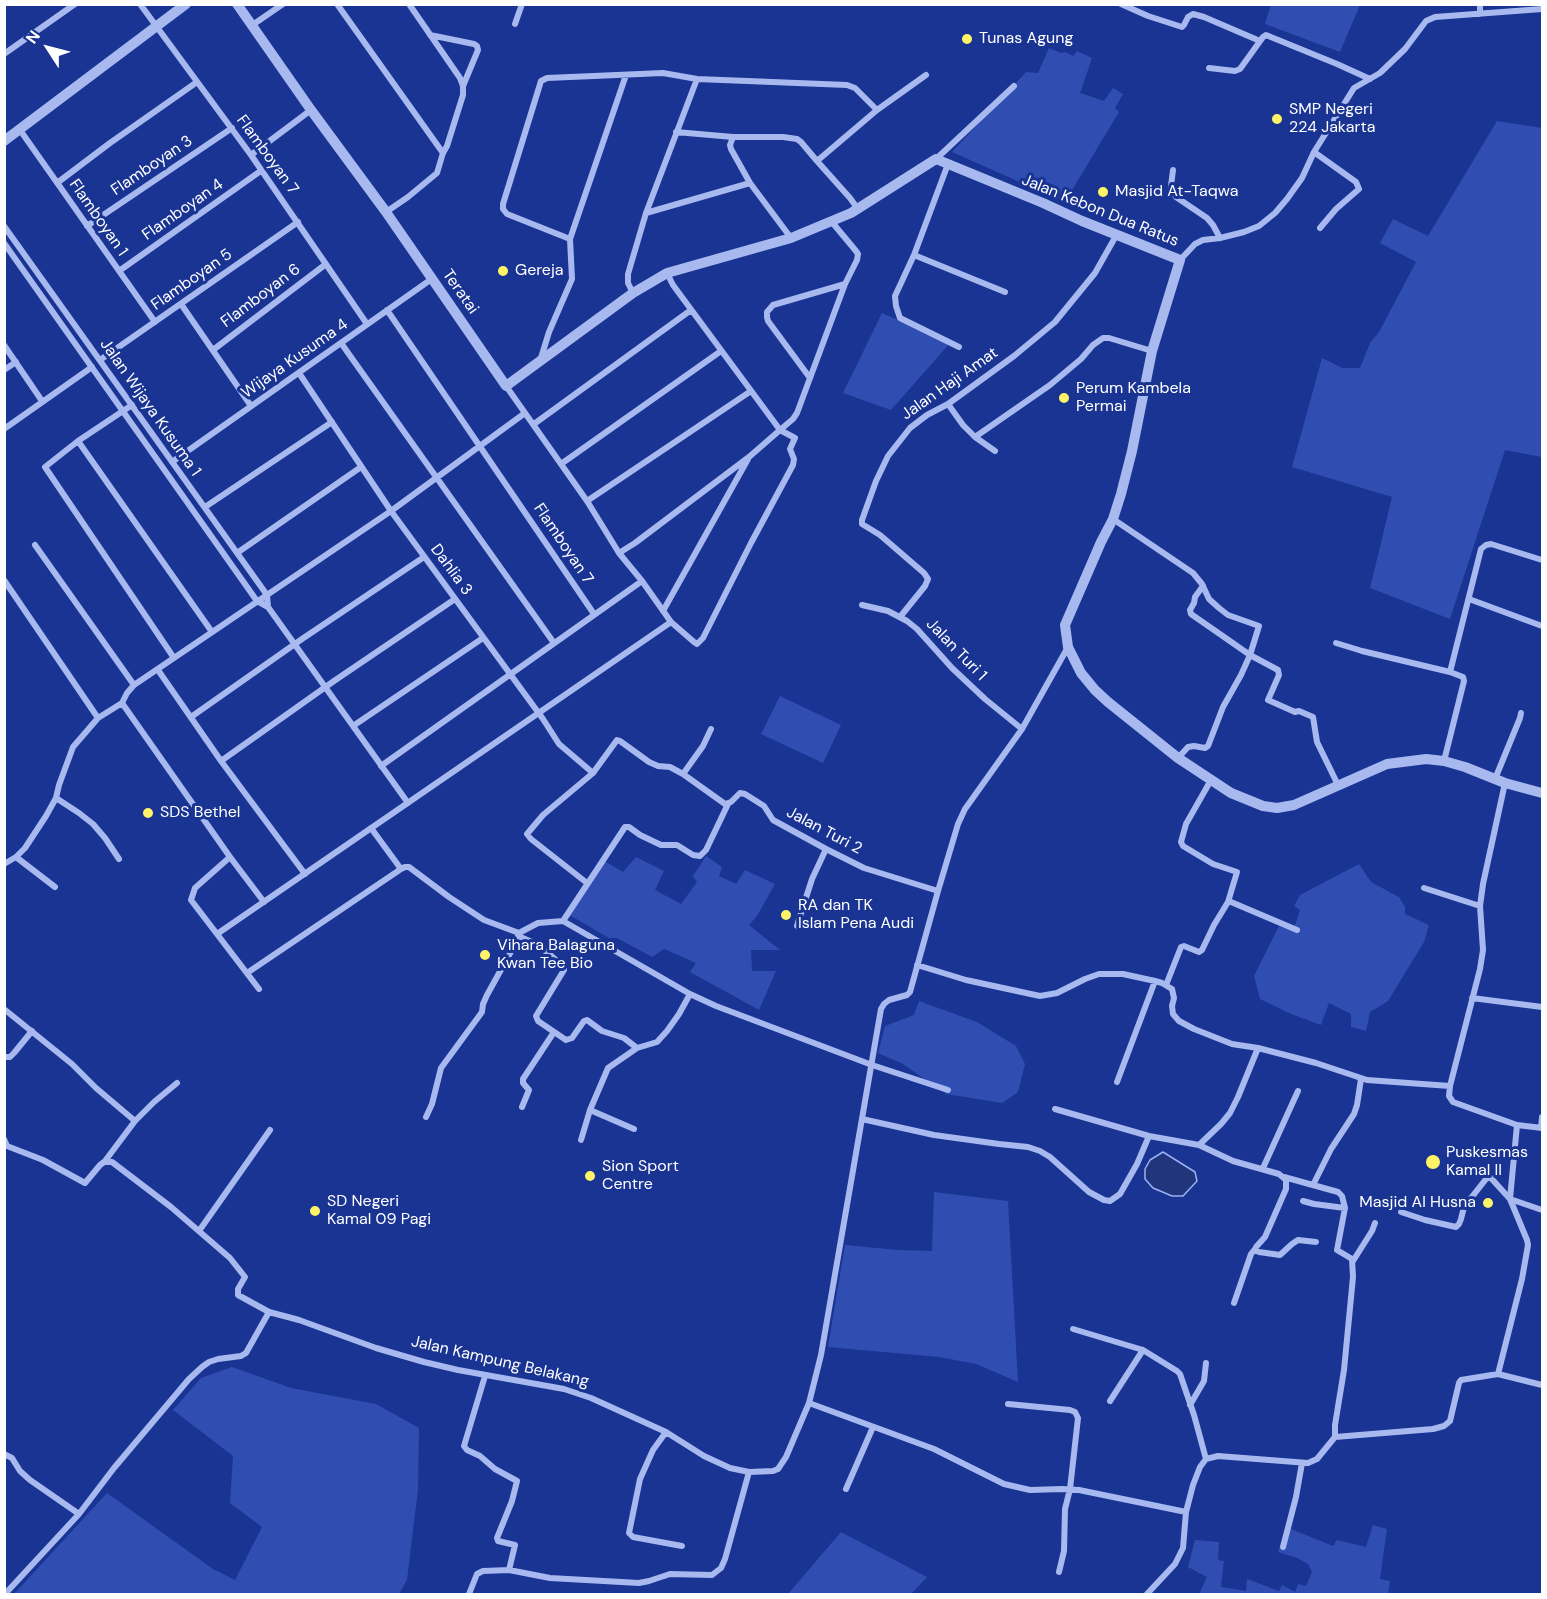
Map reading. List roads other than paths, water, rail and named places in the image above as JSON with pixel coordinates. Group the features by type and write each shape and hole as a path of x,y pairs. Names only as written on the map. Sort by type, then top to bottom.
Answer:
{"street":[{"path":"4,54 75,4"},
{"name":"Flamboyan 7","path":"140,4 262,170 368,324"},
{"path":"4,141 186,4"},
{"name":"Teratai","path":"237,4 433,278 587,501 619,553 671,622 697,644 703,638 793,465 794,459 790,449 795,438 780,430"},
{"path":"251,26 283,4"},
{"path":"337,4 443,153"},
{"path":"386,212 437,173 463,95 460,78 409,4"},
{"path":"515,24 522,4"},
{"path":"1121,4 1182,27 1188,17 1193,15 1204,17 1260,41"},
{"path":"1480,4 1480,14"},
{"name":"Jalan Kebon Dua Ratus","path":"936,159 1180,260 1195,244 1203,240 1244,232 1259,226 1275,213 1302,178 1314,152 1354,88 1380,73 1405,49 1426,21 1435,17 1542,9"},
{"path":"430,35 477,46 478,50 463,86"},
{"path":"1209,68 1235,71 1240,69 1266,35 1337,63 1370,79"},
{"path":"570,239 507,214 503,209 541,81 547,78 663,73 697,79 847,85 855,88 877,110"},
{"path":"540,362 549,332 572,279 570,239 626,75"},
{"path":"817,161 877,110 926,75"},
{"path":"633,293 628,283 628,274 646,213 697,79"},
{"path":"57,183 197,82"},
{"path":"506,386 633,293 667,273 791,238 858,208 936,159 1014,86"},
{"path":"251,155 311,110"},
{"name":"Flamboyan 3","path":"87,226 232,128"},
{"name":"Flamboyan 1","path":"20,130 155,322"},
{"path":"676,132 797,139 858,208"},
{"path":"733,136 731,148 750,183 791,238"},
{"path":"1314,152 1356,182 1359,189 1336,209 1320,228"},
{"path":"948,164 914,255 895,296 900,318 959,346"},
{"name":"Flamboyan 4","path":"119,271 262,170"},
{"path":"1173,170 1171,186 1176,197 1207,219 1220,238"},
{"path":"646,213 750,183"},
{"path":"619,553 749,457 793,419 845,284 857,260 858,254 831,221"},
{"name":"Flamboyan 5","path":"100,360 298,222"},
{"name":"Jalan Wijaya Kusuma 1","path":"4,226 267,595 268,607"},
{"name":"Jalan Haji Amat","path":"900,617 928,579 880,535 862,524 882,468 900,439 910,428 927,415 950,406 1055,322 1095,273 1117,234"},
{"name":"Jalan Wijaya Kusuma 1","path":"4,243 257,601 268,607 408,803"},
{"path":"914,255 1005,292"},
{"name":"Jalan Kampung Belakang","path":"1180,260 1152,351 1132,451 1113,519 1065,624 1068,647 1082,673 1108,702 1178,758 1242,798 1263,806 1277,808 1294,805 1387,764 1426,759 1465,767 1500,781 1542,793"},
{"name":"Flamboyan 6","path":"213,350 327,264"},
{"path":"667,273 673,285 780,430"},
{"name":"Wijaya Kusuma 4","path":"172,462 433,278"},
{"path":"810,378 768,321 767,312 773,305 845,284"},
{"path":"181,304 251,406"},
{"name":"Flamboyan 7","path":"387,310 594,614"},
{"path":"534,424 691,310"},
{"path":"975,437 1050,385 1103,338 1152,351"},
{"path":"341,343 555,643"},
{"path":"4,345 42,401"},
{"path":"561,464 721,351"},
{"path":"4,370 16,362"},
{"path":"4,429 92,367"},
{"name":"Dahlia 3","path":"299,373 391,511 559,744 593,773"},
{"path":"587,501 751,391"},
{"path":"132,405 46,464 46,469 174,658"},
{"path":"950,406 963,425 995,451"},
{"path":"4,864 16,857 39,829 56,798 73,747 98,718 122,703 134,685 391,511 525,413"},
{"path":"205,507 332,422"},
{"path":"78,441 212,632"},
{"path":"663,611 749,457"},
{"path":"237,553 361,467"},
{"path":"1113,519 1193,573 1209,599 1228,615 1259,626 1250,655 1223,707 1208,746 1188,747 1178,758"},
{"path":"1450,672 1481,549 1486,544 1491,544 1542,560"},
{"path":"35,545 134,685"},
{"path":"191,717 424,558"},
{"path":"4,580 98,718"},
{"path":"381,766 642,581"},
{"path":"1203,586 1195,597 1190,610 1191,614 1250,655 1276,668 1279,675 1268,700 1313,717 1317,741 1338,785"},
{"path":"221,760 455,599"},
{"path":"1468,599 1542,626"},
{"name":"Jalan Turi 1","path":"862,605 888,611 917,629 964,680 1022,729"},
{"path":"217,934 671,622"},
{"path":"353,726 483,638"},
{"path":"1336,643 1462,676 1464,681 1444,761"},
{"name":"Jalan Kampung Belakang","path":"200,1231 244,1274 238,1295 269,1312 299,1320 385,1351 485,1376 564,1389 591,1398 666,1432 704,1456 730,1468 749,1472 773,1471 782,1464 786,1457 809,1404 821,1356 882,1007 889,1000 909,994 958,824 965,808 1022,729 1068,647"},
{"path":"158,670 305,874"},
{"path":"122,703 264,902"},
{"path":"1521,713 1500,781 1480,906 1483,950 1480,969 1449,1096 1453,1102 1517,1125 1542,1128 1542,1117"},
{"path":"683,774 703,746 711,729"},
{"path":"563,921 627,826 661,845 676,845 693,855 700,856 706,850 728,804 670,766 658,766 649,762 617,740 593,773 543,815 526,834 587,883"},
{"path":"1166,984 1181,947 1199,952 1202,950 1228,902 1237,873 1213,864 1181,842 1186,824 1211,780"},
{"name":"Jalan Turi 2","path":"728,804 740,793 745,794 764,806 773,820 826,849 864,868 938,891"},
{"path":"56,798 93,824 119,859"},
{"path":"371,828 401,869"},
{"path":"797,926 812,879 826,849"},
{"path":"16,857 55,887"},
{"path":"230,857 195,888 191,900 259,989"},
{"path":"247,973 401,869 409,867 477,916 532,942 564,967 536,1016 538,1021 569,1040 586,1020 602,1031 624,1038 637,1048"},
{"path":"1424,888 1480,906"},
{"path":"1228,902 1297,930"},
{"path":"426,1118 441,1068 482,1012 487,995 519,935 537,923 563,921 690,994 716,1006 872,1065 948,1090"},
{"path":"916,965 966,980 1040,996 1057,993 1100,974 1123,975 1155,981 1166,984 1172,989 1173,1014 1185,1025 1232,1044 1317,1063 1362,1079 1450,1086"},
{"path":"1117,1082 1155,981"},
{"path":"580,1140 608,1068 637,1048 661,1039 680,1014 690,994"},
{"path":"1472,998 1542,1007"},
{"path":"4,1009 72,1064 135,1121"},
{"path":"4,1057 10,1057 32,1031"},
{"path":"522,1107 529,1090 523,1083 523,1079 554,1032"},
{"path":"1199,1145 1230,1113 1258,1048"},
{"path":"1313,1185 1331,1149 1354,1114 1362,1079"},
{"path":"4,1138 7,1146 43,1160 85,1183 135,1121 177,1083"},
{"path":"1263,1168 1298,1091"},
{"path":"1055,1109 1149,1136 1199,1145 1233,1161 1338,1192 1342,1195 1345,1208 1337,1250 1353,1261"},
{"path":"590,1110 634,1129"},
{"path":"862,1119 934,1135 1028,1147 1050,1157 1089,1192 1110,1201 1120,1194 1149,1136"},
{"path":"1510,1198 1517,1125"},
{"path":"104,1162 112,1162 165,1201 200,1231 270,1130"},
{"path":"1234,1303 1251,1254 1265,1237 1286,1189 1287,1182 1284,1177"},
{"path":"1401,1212 1456,1227 1460,1224 1464,1208 1490,1177 1510,1198 1528,1245 1522,1279 1498,1374"},
{"path":"1510,1198 1542,1210"},
{"path":"1303,1200 1314,1204 1345,1208"},
{"path":"1147,1594 1175,1564 1182,1548 1186,1512 1193,1485 1206,1459 1218,1456 1308,1463 1317,1459 1335,1437 1347,1339 1353,1261 1375,1223"},
{"path":"1255,1249 1259,1252 1280,1255 1298,1240 1316,1242"},
{"path":"5,1594 79,1514 114,1468 189,1379 209,1362 246,1353 269,1312"},
{"path":"1073,1329 1143,1350 1172,1367 1179,1374 1206,1459"},
{"path":"1110,1401 1143,1350"},
{"path":"1190,1405 1204,1381 1206,1363"},
{"path":"1335,1437 1444,1426 1450,1421 1461,1380 1498,1374 1542,1385"},
{"path":"485,1376 464,1446 466,1450 480,1456 495,1469 517,1481 512,1501 497,1538 498,1541 515,1545 509,1570"},
{"path":"809,1404 934,1449 1004,1485 1030,1490 1070,1489 1186,1512"},
{"path":"1008,1404 1070,1410 1075,1412 1078,1418 1070,1489 1065,1509 1064,1551 1059,1572"},
{"path":"846,1489 873,1427"},
{"path":"666,1432 653,1450 640,1479 629,1533 633,1537 682,1546"},
{"path":"4,1454 12,1458 20,1471 30,1480 79,1514"},
{"path":"1283,1547 1302,1462"},
{"path":"469,1594 480,1572 509,1570 550,1578 639,1583 670,1574 712,1575 721,1568 725,1559 749,1472"}],"place":[{"name":"Tunas Agung","path":"967,39"},
{"name":"SMP Negeri 224 Jakarta","path":"1277,119"},
{"name":"Masjid At-Taqwa","path":"1103,192"},
{"name":"Gereja","path":"503,271"},
{"name":"Perum Kambela Permai","path":"1064,398"},
{"name":"SDS Bethel","path":"148,813"},
{"name":"RA dan TK Islam Pena Audi","path":"786,915"},
{"name":"Vihara Balaguna Kwan Tee Bio","path":"485,955"},
{"name":"Puskesmas Kamal II","path":"1433,1162"},
{"name":"Sion Sport Centre","path":"590,1176"},
{"name":"Masjid Al Husna","path":"1488,1203"},
{"name":"SD Negeri Kamal 09 Pagi","path":"315,1211"}]}
